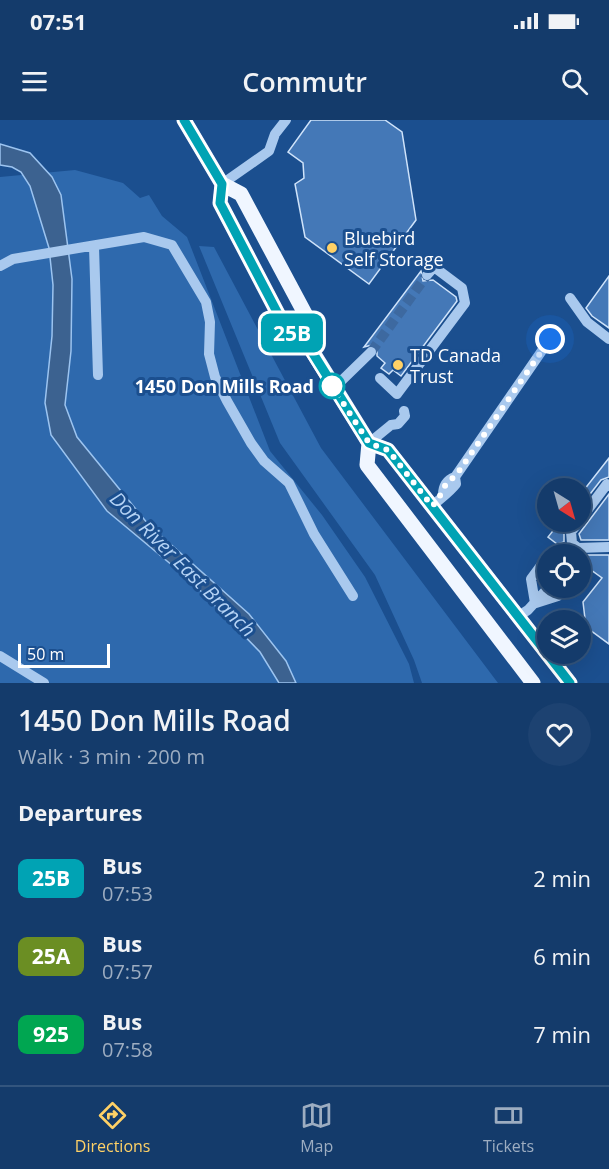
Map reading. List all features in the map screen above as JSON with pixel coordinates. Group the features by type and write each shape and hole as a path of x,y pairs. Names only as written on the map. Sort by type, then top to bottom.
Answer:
{"main road":[{"path":"184,120 222,184 241,194 310,323 304,339"},
{"path":"222,184 220,203 287,331 304,339 333,389 369,443 388,450 437,501 518,617 570,683"},
{"path":"369,443 367,465 533,683"},
{"path":"411,522 437,501"},
{"path":"493,631 518,617"}],"lane":[{"path":"222,184 270,151 275,134 286,120"},
{"path":"0,266 13,259 42,256 144,237 172,245 182,258 206,302 210,322 209,354 219,385 250,443 264,461 290,483 314,534 353,596"},
{"path":"94,247 98,375"},
{"path":"380,378 397,394 465,303 462,288 434,267 427,275"},
{"path":"570,298 587,322 609,339"},
{"path":"437,501 449,494 456,484 455,477 550,339"},
{"path":"333,389 371,352"},
{"path":"369,443 391,425"},
{"path":"591,506 607,484 609,486"},
{"path":"591,549 609,548"},
{"path":"536,603 531,579 537,571"},
{"path":"518,617 540,598"},
{"path":"536,603 552,598"},
{"path":"0,656 44,683"}],"shaded area":[{"path":"75,170 123,183 140,198 149,195 162,216 187,237 270,451 322,515 365,577 409,664 414,683 0,683 0,177"},
{"path":"199,246 214,247 321,448 498,683 422,683 414,660 375,575 280,443"}],"water":[{"name":"Don River East Branch","path":"0,144 30,153 52,177 61,195 72,279 71,351 65,405 77,437 148,524 249,614 286,661 296,683 279,683 260,652 191,581 107,511 51,435 45,403 52,336 53,285 49,248 30,186 21,172 12,167 0,165"}],"building":[{"path":"311,120 385,120 402,132 416,220 369,284 305,237 295,184 304,178 303,163 288,152"},
{"path":"421,271 423,281 433,280 456,297 457,301 401,376 393,370 389,374 381,368 385,363 377,356 377,347 372,345 364,347"},
{"path":"609,276 609,328 592,316 586,308"},
{"path":"609,458 609,477 601,480 591,493 591,481"},
{"path":"609,494 609,540 581,540 580,532 591,532 591,518"},
{"path":"552,532 564,532 564,542 557,544 548,537"},
{"path":"591,555 609,555 609,644 591,631 591,610 584,610 583,602 586,598 591,598 591,592 602,578 591,570"}],"tunnel":[{"path":"371,352 427,275"}],"bus line":[{"name":"25B","path":"184,120 222,184 220,203 287,331 304,339 340,400 369,443 388,450 570,683"}],"place":[{"name":"Bluebird Self Storage","path":"332,248"},
{"name":"TD Canada Trust","path":"398,365"},
{"name":"1450 Don Mills Road","path":"332,386"}],"route":[{"path":"332,386 369,443 388,450 432,506 441,498 443,488 450,479 455,477 550,339"}]}
